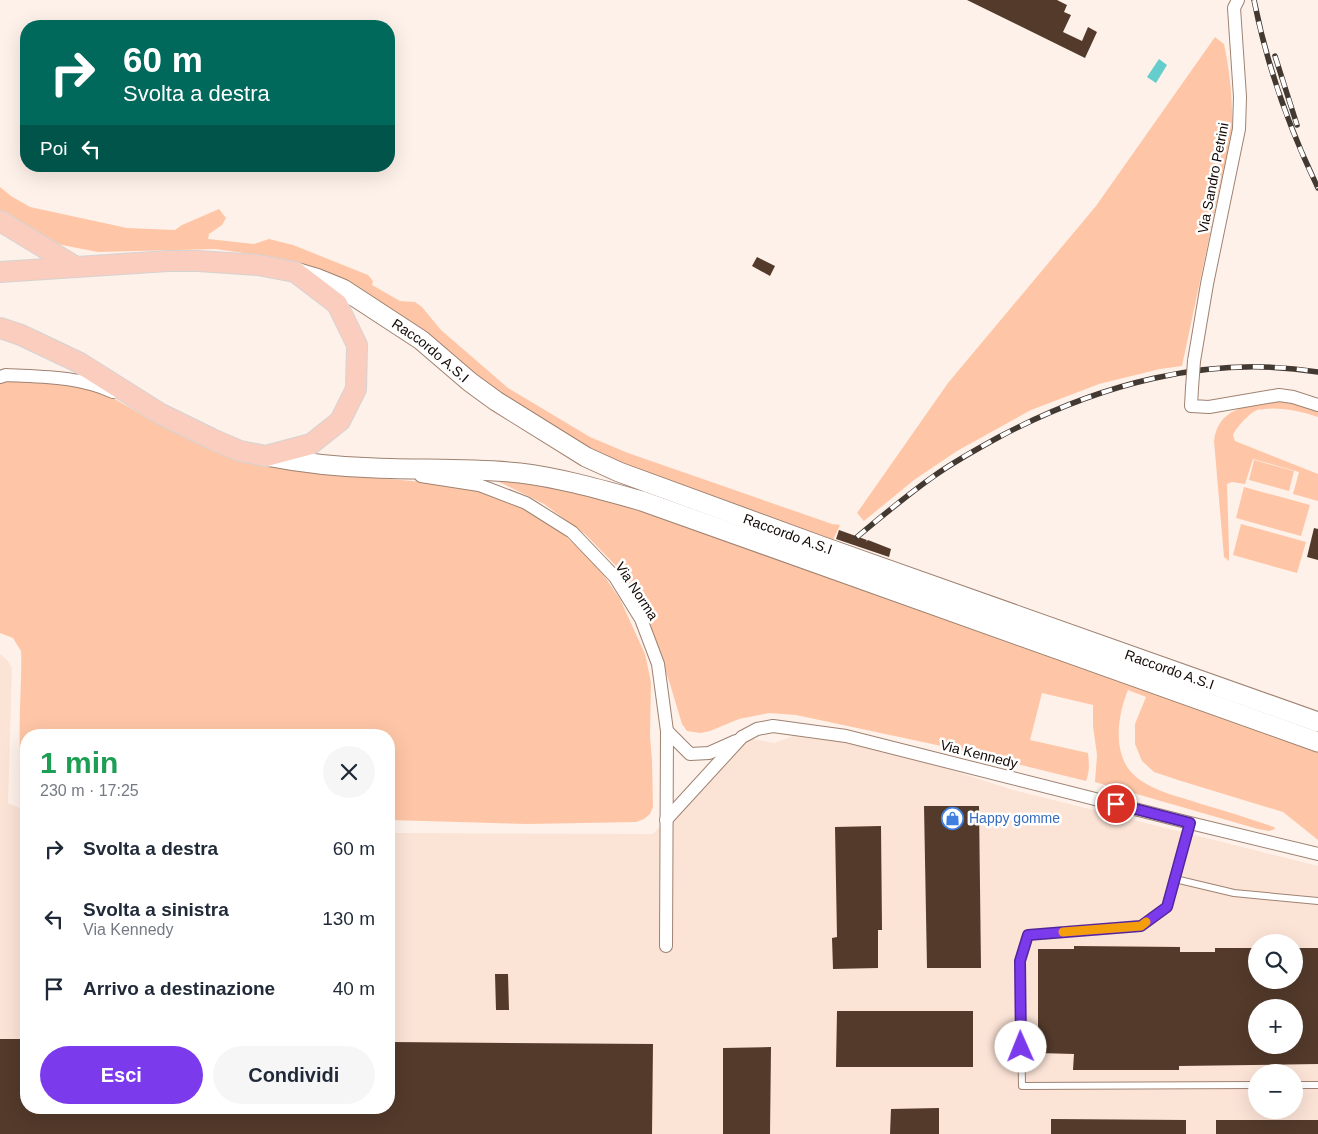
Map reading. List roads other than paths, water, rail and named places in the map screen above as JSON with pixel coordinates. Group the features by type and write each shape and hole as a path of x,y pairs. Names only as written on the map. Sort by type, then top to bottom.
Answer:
{"main road":[{"path":"0,222 76,267"},
{"path":"0,272 168,261 258,265 295,272 337,304 358,345 356,388 340,421 311,444 266,456 240,451 212,439 161,414 80,364 21,335 0,328"}],"street":[{"name":"Via Sandro Petrini","path":"1238,0 1234,8 1240,97 1239,129 1207,284 1194,361 1191,406 1209,407 1279,395 1293,397 1318,405"},
{"name":"Raccordo A.S.I","path":"295,272 343,289 421,340 470,382 496,401 586,457 619,472 830,550 1318,722"},
{"path":"0,377 6,375 69,378 102,387 161,414"},
{"name":"Raccordo A.S.I","path":"266,456 306,463 374,468 460,469 521,473 582,485 642,500 1318,742"},
{"name":"Via Norma","path":"374,468 479,485 526,503 572,532 615,577 641,619 658,664 667,731 666,946"},
{"name":"Via Kennedy","path":"666,820 742,737 758,729 773,726 846,736 1318,854"},
{"path":"667,731 690,754 710,753 742,737"}],"lane":[{"path":"1190,823 1167,907 1141,926 1028,935 1020,961 1022,1086 1248,1085"},
{"path":"1175,879 1234,893 1318,901"},
{"path":"1303,1085 1318,1085"}],"water":[{"path":"1159,59 1167,65 1156,83 1147,77"}],"railway":[{"path":"1254,0 1272,73 1288,120 1318,188"},
{"path":"1275,56 1297,125"},
{"path":"857,537 885,513 958,460 999,437 1075,402 1154,378 1195,371 1236,367 1277,367 1318,372"}],"place":[{"name":"Happy gomme","path":"953,818"}]}
